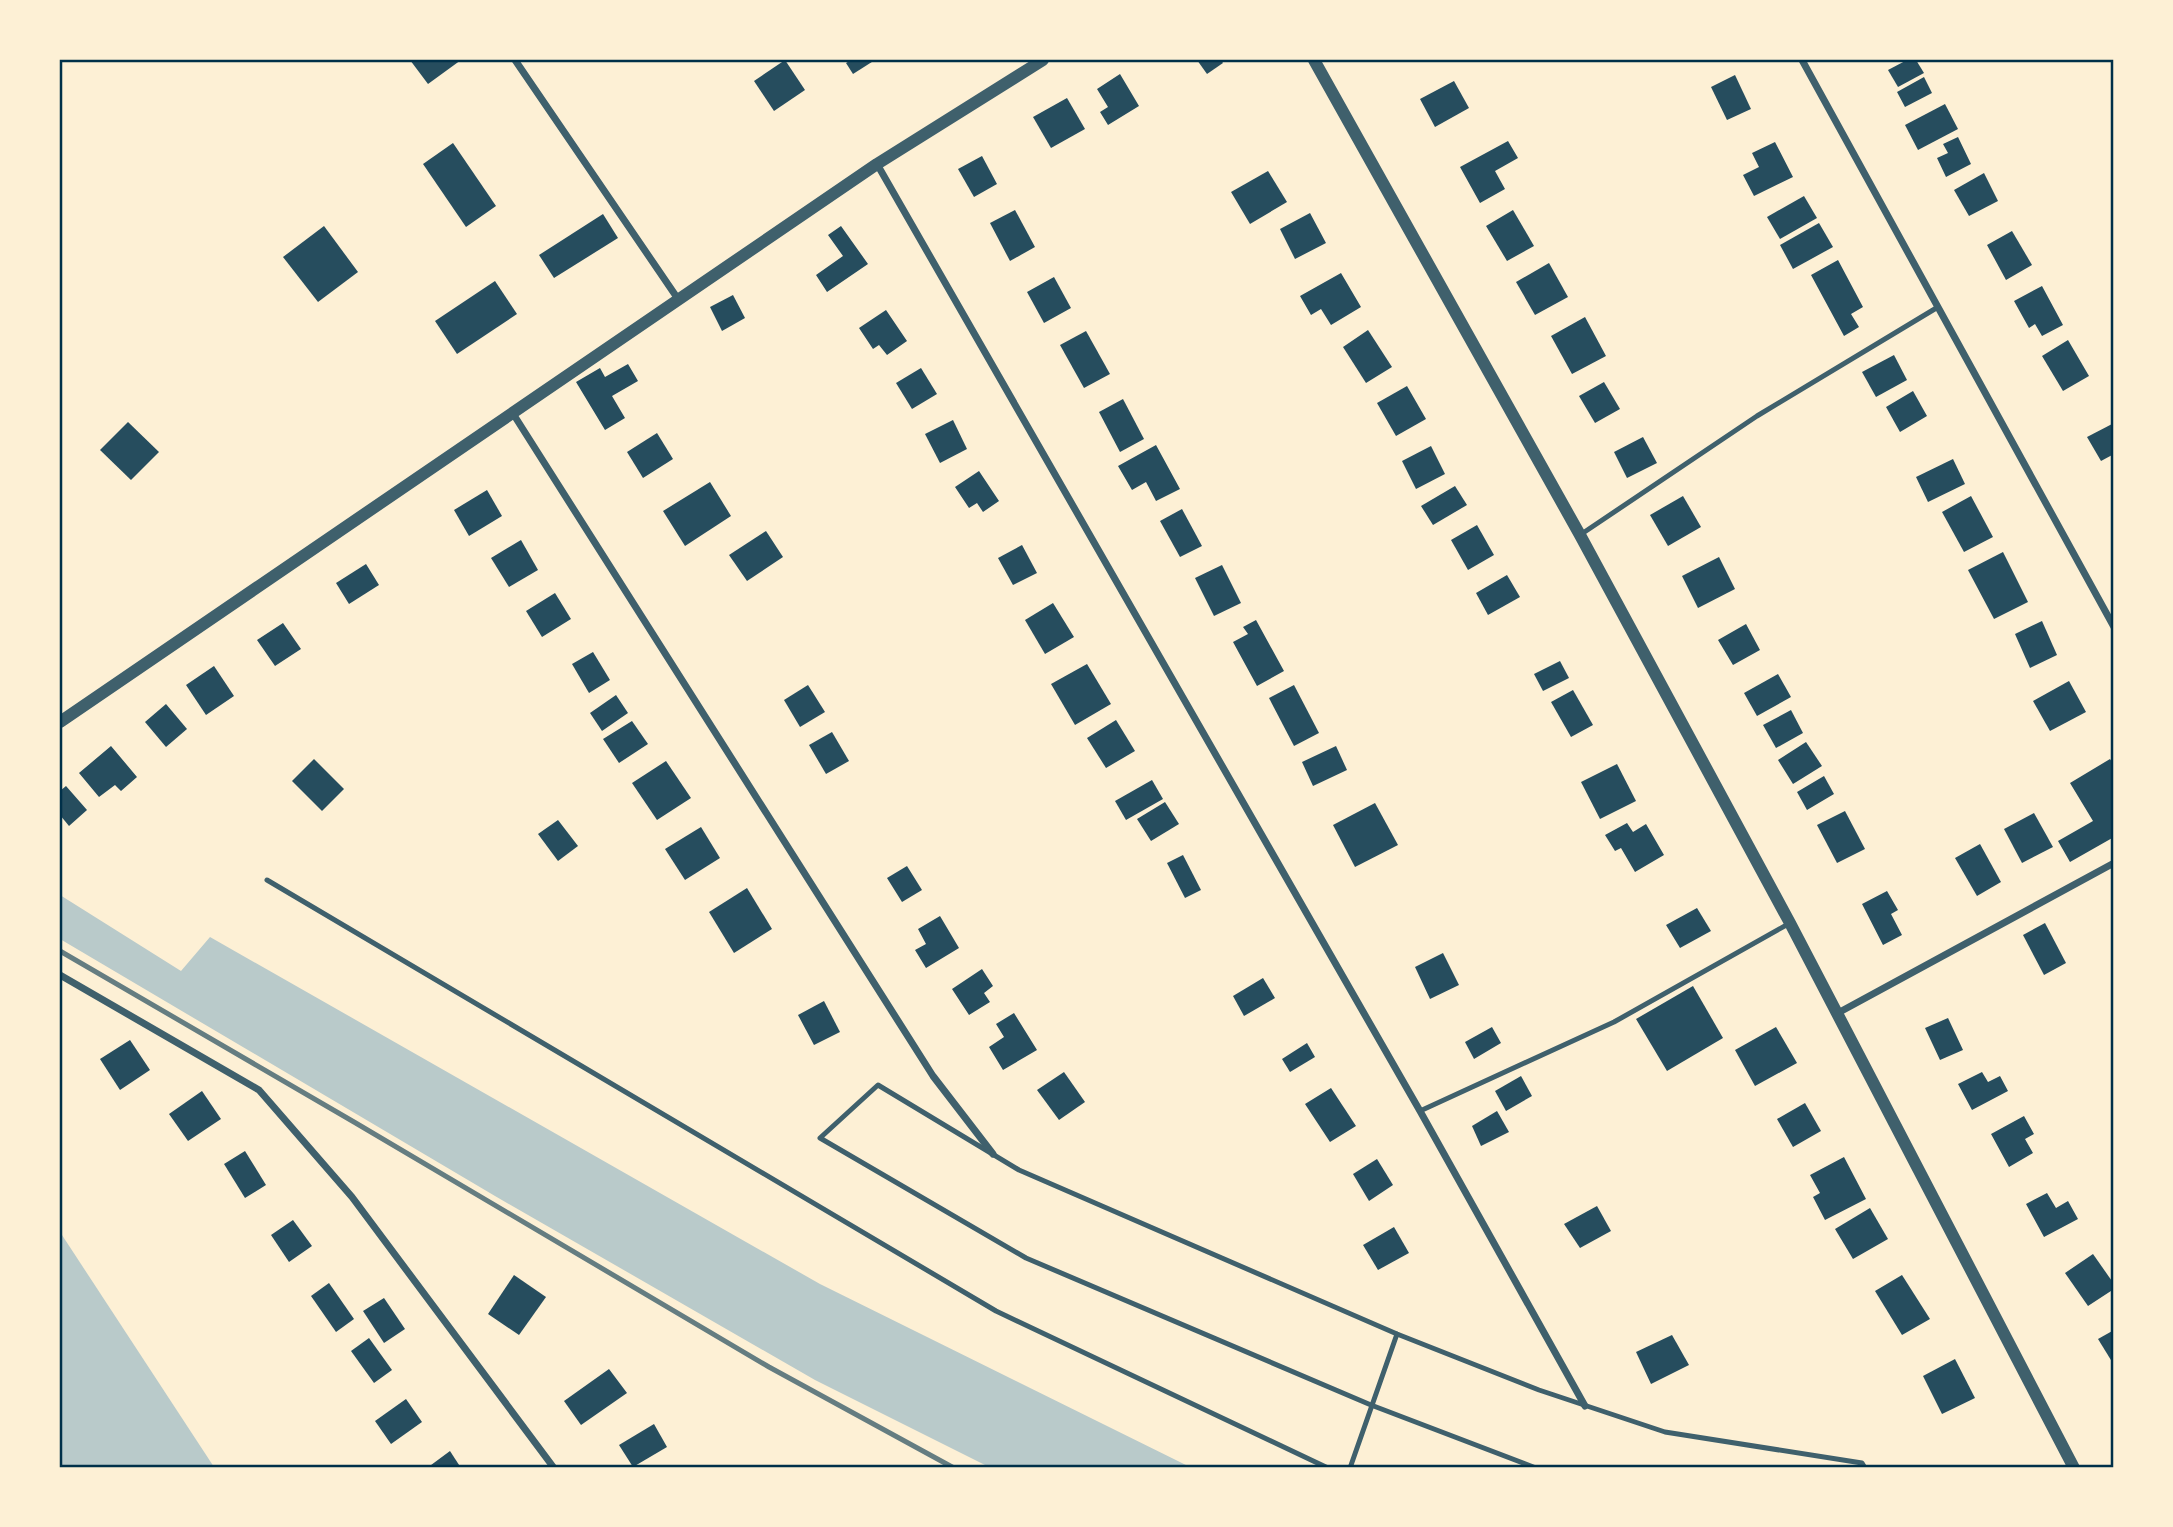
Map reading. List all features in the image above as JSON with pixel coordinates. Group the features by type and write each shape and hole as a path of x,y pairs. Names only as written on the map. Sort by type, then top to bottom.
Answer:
{"street":[{"path":"515,60 678,299"},
{"path":"60,722 877,164 1043,60"},
{"path":"1314,60 1580,535 1790,923 2074,1468"},
{"path":"1802,60 2113,627"},
{"path":"877,164 1420,1111 1585,1405"},
{"path":"512,412 933,1076 993,1154"},
{"path":"1836,1014 2113,863"},
{"path":"60,975 259,1090 352,1197 554,1468"}],"lane":[{"path":"1580,535 1756,416 1938,307"},
{"path":"267,880 996,1311 1328,1468"},
{"path":"1420,1111 1614,1022 1790,923"},
{"path":"1536,1468 1371,1405 1027,1258 820,1138 878,1085 1019,1170 1397,1334 1539,1390 1665,1432 1862,1463 1865,1468"},
{"path":"1350,1468 1397,1334"}],"shaded area":[{"path":"60,895 181,971 210,937 820,1284 1190,1467 989,1467 815,1380 495,1196 60,939"},
{"path":"60,1232 214,1467 60,1467"}],"building":[{"path":"410,60 461,60 428,84"},
{"path":"785,60 805,90 774,111 754,81"},
{"path":"851,60 875,60 853,74 846,63"},
{"path":"1197,60 1221,60 1223,63 1207,74"},
{"path":"1907,60 1916,60 1924,73 1898,87 1888,70"},
{"path":"1120,74 1139,106 1108,125 1100,112 1108,107 1097,89"},
{"path":"1735,75 1751,109 1727,120 1711,87"},
{"path":"1924,77 1932,93 1905,107 1897,92"},
{"path":"1454,81 1469,108 1435,127 1420,99"},
{"path":"1067,98 1085,129 1051,148 1033,117"},
{"path":"1945,104 1958,129 1918,150 1905,125"},
{"path":"1958,137 1971,164 1946,177 1937,158 1948,153 1943,144"},
{"path":"1508,141 1518,158 1495,171 1505,189 1480,203 1460,167"},
{"path":"1775,142 1793,177 1754,196 1743,175 1759,167 1752,153"},
{"path":"453,143 496,206 466,227 423,164"},
{"path":"982,156 997,184 974,197 958,169"},
{"path":"1268,171 1287,202 1250,224 1231,192"},
{"path":"1984,173 1998,201 1969,216 1954,190"},
{"path":"1804,196 1817,218 1780,239 1767,217"},
{"path":"1015,210 1035,247 1010,261 990,223"},
{"path":"1513,210 1534,246 1507,261 1486,226"},
{"path":"1310,213 1326,243 1295,259 1280,229"},
{"path":"603,214 618,238 554,278 539,255"},
{"path":"1819,223 1833,247 1793,269 1780,245"},
{"path":"324,226 358,272 318,302 283,257"},
{"path":"841,226 868,264 827,292 816,275 843,256 828,235"},
{"path":"2012,231 2032,265 2006,280 1987,245"},
{"path":"1838,260 1863,307 1851,314 1859,327 1844,336 1811,275"},
{"path":"1549,263 1568,297 1535,315 1516,282"},
{"path":"1341,273 1361,307 1331,325 1321,309 1311,315 1300,296"},
{"path":"1054,277 1071,308 1044,323 1027,292"},
{"path":"495,281 517,314 457,354 435,321"},
{"path":"2042,286 2063,325 2042,336 2035,324 2029,328 2014,301"},
{"path":"733,295 745,318 722,331 710,307"},
{"path":"886,310 907,341 887,355 879,345 873,349 859,328"},
{"path":"1585,317 1606,356 1572,374 1551,336"},
{"path":"1368,330 1392,367 1366,383 1343,347"},
{"path":"1086,331 1110,374 1084,388 1060,345"},
{"path":"2068,340 2089,376 2063,391 2042,356"},
{"path":"1894,355 1907,380 1876,397 1862,372"},
{"path":"628,364 638,381 612,396 625,418 605,430 576,382 600,368 605,377"},
{"path":"921,368 937,394 912,409 896,383"},
{"path":"1604,382 1620,409 1595,423 1579,396"},
{"path":"1407,386 1426,419 1396,436 1377,403"},
{"path":"1913,391 1927,416 1900,432 1886,407"},
{"path":"1123,399 1144,439 1120,452 1099,412"},
{"path":"953,420 967,449 940,463 925,434"},
{"path":"128,422 159,452 131,480 100,450"},
{"path":"2114,423 2114,454 2101,461 2087,437"},
{"path":"657,433 673,459 643,478 627,452"},
{"path":"1643,437 1657,463 1627,478 1614,452"},
{"path":"1156,445 1180,489 1156,501 1146,482 1132,490 1118,466"},
{"path":"1431,446 1445,474 1416,489 1402,461"},
{"path":"1953,459 1965,484 1928,502 1916,477"},
{"path":"979,471 999,501 983,512 977,503 969,508 955,487"},
{"path":"710,482 731,516 685,546 663,511"},
{"path":"1455,486 1467,505 1433,525 1421,506"},
{"path":"487,490 502,516 469,536 454,510"},
{"path":"1683,496 1701,527 1668,546 1650,515"},
{"path":"1971,496 1993,537 1964,552 1942,512"},
{"path":"1182,509 1202,546 1180,557 1160,521"},
{"path":"1477,525 1494,555 1468,570 1451,540"},
{"path":"766,531 783,557 747,581 729,555"},
{"path":"521,540 538,570 509,587 491,558"},
{"path":"1022,545 1037,573 1013,585 998,558"},
{"path":"2003,552 2028,602 1994,619 1968,570"},
{"path":"1719,557 1735,589 1698,608 1682,576"},
{"path":"366,564 379,585 349,604 336,583"},
{"path":"1222,565 1241,603 1214,616 1195,578"},
{"path":"1507,575 1520,597 1488,615 1476,593"},
{"path":"555,593 571,619 542,637 526,611"},
{"path":"1053,603 1074,637 1045,654 1025,620"},
{"path":"1256,620 1284,671 1257,686 1233,642 1248,634 1243,627"},
{"path":"2042,621 2057,655 2030,668 2015,634"},
{"path":"283,623 301,649 275,666 257,640"},
{"path":"1746,624 1760,650 1733,665 1718,640"},
{"path":"593,652 610,680 589,693 572,664"},
{"path":"1560,661 1569,678 1543,691 1534,674"},
{"path":"1087,664 1111,704 1075,725 1051,684"},
{"path":"214,666 234,696 206,715 186,685"},
{"path":"1778,674 1791,697 1757,716 1744,693"},
{"path":"2069,681 2086,712 2050,731 2033,701"},
{"path":"808,685 825,712 800,727 784,700"},
{"path":"1294,685 1319,733 1294,746 1269,698"},
{"path":"1573,690 1593,725 1571,737 1551,702"},
{"path":"616,695 628,713 602,731 590,713"},
{"path":"166,704 187,729 166,747 145,722"},
{"path":"1791,710 1803,733 1776,748 1763,725"},
{"path":"1116,720 1135,751 1106,768 1087,738"},
{"path":"632,721 648,744 619,763 603,739"},
{"path":"832,732 849,761 826,774 809,745"},
{"path":"1806,742 1822,766 1793,784 1778,760"},
{"path":"111,746 137,777 121,791 115,785 99,797 79,773"},
{"path":"1336,746 1347,770 1313,786 1302,762"},
{"path":"314,759 344,789 322,811 292,781"},
{"path":"2110,759 2114,765 2114,837 2070,862 2058,841 2093,821 2070,783"},
{"path":"666,761 691,798 657,820 632,783"},
{"path":"1617,764 1636,801 1600,819 1581,782"},
{"path":"1824,776 1834,794 1807,810 1797,792"},
{"path":"1152,780 1163,799 1126,820 1115,801"},
{"path":"66,786 87,810 69,826 60,815 60,791"},
{"path":"1165,802 1179,824 1151,841 1137,819"},
{"path":"1375,803 1398,845 1355,867 1333,825"},
{"path":"1845,811 1865,849 1837,863 1817,825"},
{"path":"2034,813 2053,847 2022,863 2004,829"},
{"path":"558,820 578,846 558,861 538,834"},
{"path":"1627,823 1633,832 1646,824 1664,855 1635,872 1621,848 1615,851 1605,835"},
{"path":"701,827 720,858 685,880 665,849"},
{"path":"1980,844 2001,882 1977,896 1955,858"},
{"path":"1183,855 1201,890 1185,898 1167,863"},
{"path":"907,866 922,890 902,902 887,878"},
{"path":"747,888 772,929 734,953 709,912"},
{"path":"1887,891 1898,910 1891,914 1902,935 1883,945 1862,904"},
{"path":"1697,908 1711,931 1680,948 1666,925"},
{"path":"940,916 959,948 926,968 915,950 926,944 918,929"},
{"path":"2045,923 2066,963 2044,975 2023,935"},
{"path":"1443,953 1459,985 1430,999 1415,967"},
{"path":"982,969 993,986 984,993 990,1002 969,1015 952,989"},
{"path":"1263,978 1275,998 1244,1016 1233,996"},
{"path":"1693,986 1723,1038 1667,1071 1636,1019"},
{"path":"824,1001 840,1032 814,1045 798,1015"},
{"path":"1014,1013 1037,1050 1003,1070 989,1047 1004,1037 996,1024"},
{"path":"1948,1018 1963,1050 1940,1060 1925,1028"},
{"path":"1492,1027 1501,1043 1474,1059 1465,1042"},
{"path":"1776,1027 1797,1063 1755,1086 1735,1050"},
{"path":"130,1040 150,1070 120,1090 100,1059"},
{"path":"1307,1043 1315,1057 1290,1072 1282,1059"},
{"path":"1064,1072 1085,1102 1059,1120 1037,1090"},
{"path":"1982,1072 1988,1082 2000,1076 2008,1091 1972,1110 1958,1084"},
{"path":"1521,1076 1532,1096 1506,1111 1495,1091"},
{"path":"1331,1088 1356,1126 1330,1142 1305,1104"},
{"path":"202,1091 221,1119 188,1141 169,1114"},
{"path":"1805,1103 1821,1131 1793,1147 1777,1119"},
{"path":"1497,1111 1509,1132 1481,1146 1472,1126"},
{"path":"2024,1116 2034,1134 2025,1139 2033,1153 2009,1167 1991,1134"},
{"path":"245,1151 266,1185 245,1198 224,1164"},
{"path":"1844,1157 1866,1199 1825,1220 1813,1197 1820,1193 1810,1175"},
{"path":"1377,1159 1393,1185 1369,1201 1353,1174"},
{"path":"2047,1193 2056,1208 2068,1201 2078,1219 2044,1237 2026,1204"},
{"path":"1597,1206 1611,1231 1580,1248 1564,1224"},
{"path":"1870,1208 1888,1239 1853,1259 1835,1229"},
{"path":"293,1220 312,1246 289,1262 271,1235"},
{"path":"1394,1227 1409,1253 1378,1270 1363,1245"},
{"path":"2093,1254 2114,1284 2114,1289 2088,1306 2065,1273"},
{"path":"514,1275 546,1297 519,1335 488,1314"},
{"path":"1902,1275 1930,1319 1902,1335 1875,1291"},
{"path":"329,1283 354,1319 336,1332 311,1296"},
{"path":"384,1298 405,1329 384,1343 363,1311"},
{"path":"2114,1330 2114,1365 2098,1339"},
{"path":"1672,1335 1689,1365 1651,1384 1636,1352"},
{"path":"369,1338 392,1370 374,1383 351,1351"},
{"path":"1955,1359 1975,1398 1942,1414 1923,1376"},
{"path":"609,1369 627,1393 581,1425 564,1401"},
{"path":"406,1399 422,1422 391,1444 375,1421"},
{"path":"654,1424 667,1447 633,1467 619,1445"},
{"path":"450,1451 461,1468 427,1468"}],"railway":[{"path":"60,951 769,1367 954,1468"}]}
